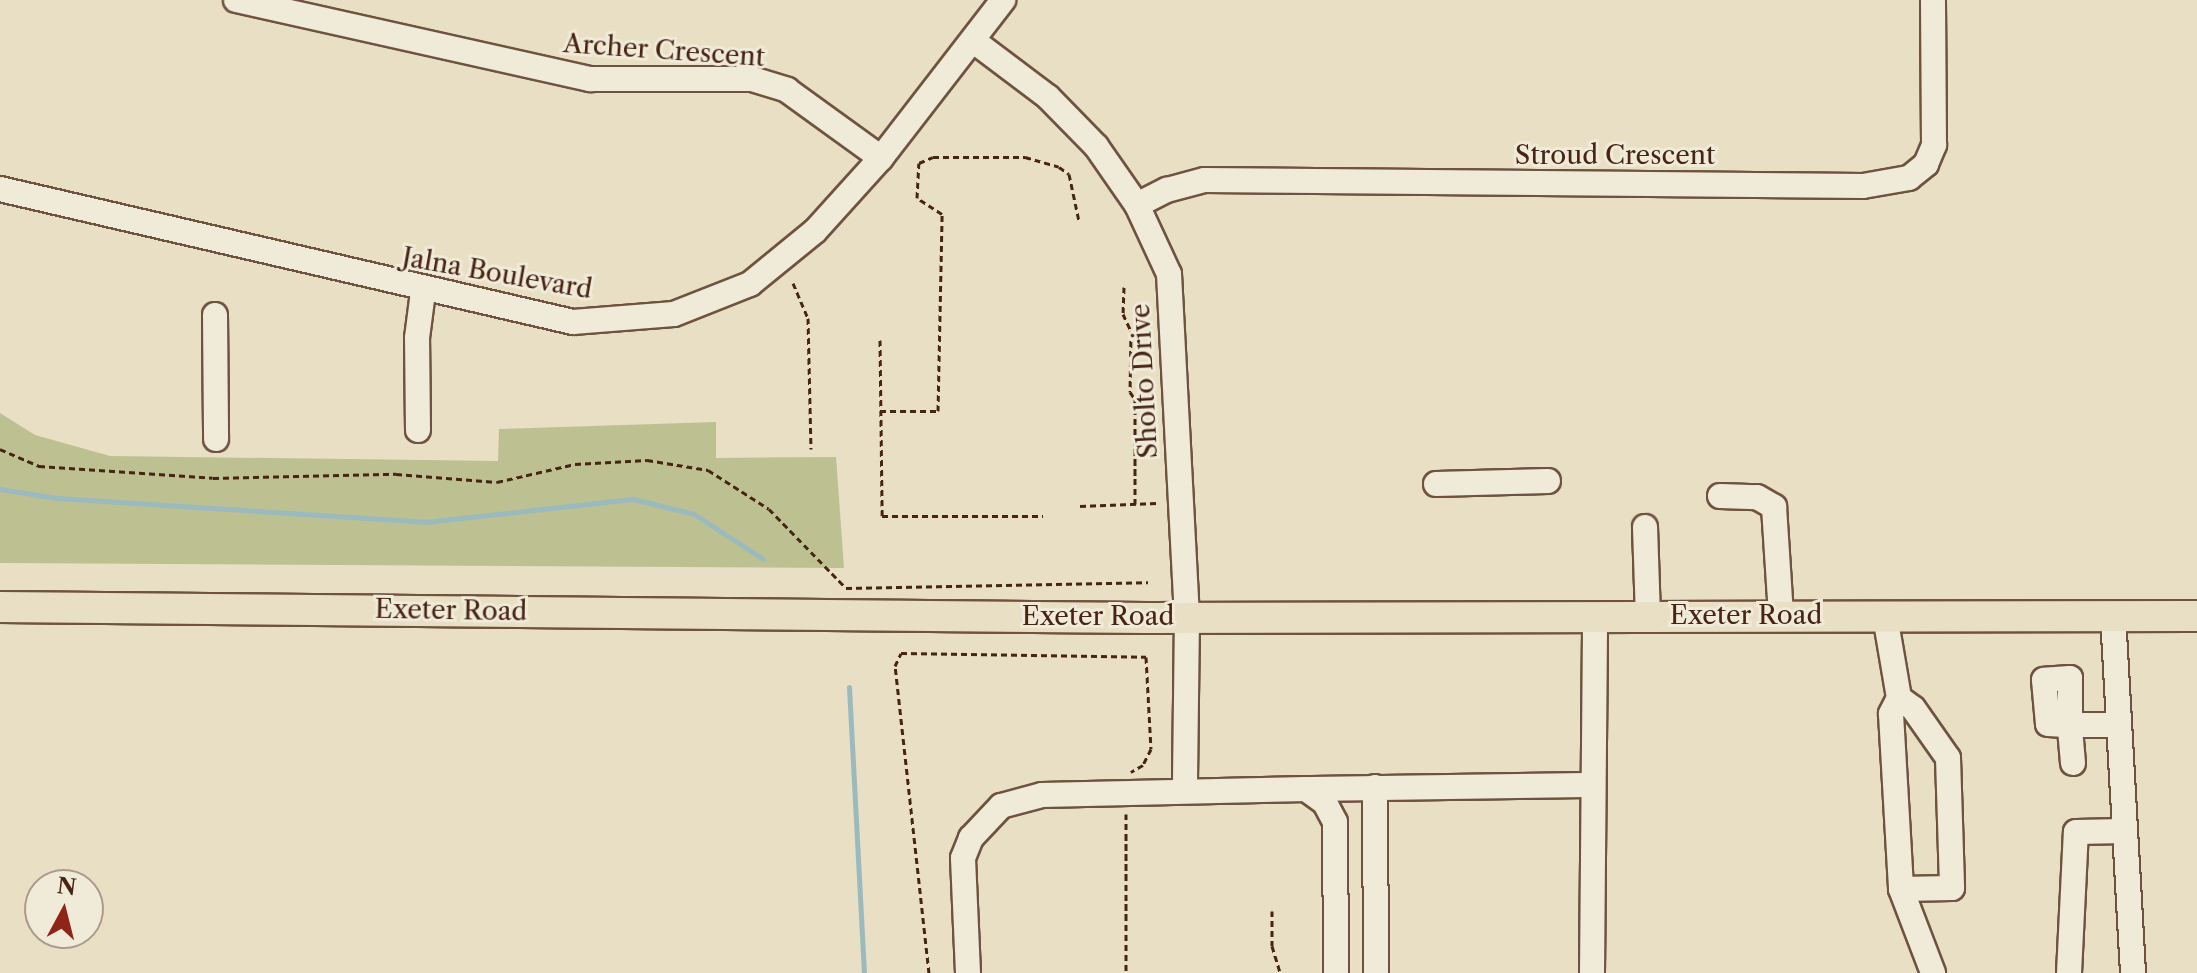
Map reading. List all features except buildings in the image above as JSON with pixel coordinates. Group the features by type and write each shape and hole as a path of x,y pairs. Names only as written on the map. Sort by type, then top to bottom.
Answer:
{"main road":[{"name":"Exeter Road","path":"0,607 1187,617 2197,616"}],"street":[{"name":"Archer Crescent","path":"236,0 590,79 752,79 787,90 881,158"},
{"name":"Jalna Boulevard","path":"0,189 423,292 573,322 674,314 750,284 815,231 881,158 975,42 1003,0"},
{"name":"Stroud Crescent","path":"1137,205 1167,190 1205,180 1863,186 1909,178 1926,164 1934,145 1933,0"},
{"name":"Sholto Drive","path":"975,42 1048,97 1096,146 1137,205 1169,274 1187,617 1185,791"},
{"path":"418,430 417,338 423,292"},
{"path":"215,315 216,439"},
{"path":"1436,484 1548,481"},
{"path":"1720,496 1757,497 1774,507 1781,616"},
{"path":"1645,527 1648,616"},
{"path":"2113,615 2133,973"},
{"path":"1885,616 1899,698 1891,714 1901,889 1933,973"},
{"path":"1592,973 1595,618"},
{"path":"1899,698 1913,708 1948,758 1952,888 1901,889"},
{"path":"2073,763 2070,725 2119,725"},
{"path":"968,973 963,858 984,820 1021,797 1375,787 1592,785"},
{"path":"1375,787 1376,973"},
{"path":"1306,789 1325,803 1335,822 1336,973"},
{"path":"2069,973 2076,832 2125,831"}],"path":[{"path":"880,411 938,411 942,214 917,198 919,163 933,157 1025,157 1059,167 1069,174 1079,221"},
{"path":"793,283 808,318 811,449"},
{"path":"1124,287 1123,314 1131,331 1130,392 1135,399 1135,504"},
{"path":"880,340 882,516 1043,516"},
{"path":"0,449 39,466 182,476 396,474 497,482 575,464 647,460 708,470 732,485 769,509 846,588 1148,582"},
{"path":"1080,506 1157,503"},
{"path":"929,973 895,660 901,653 1146,657"},
{"path":"1126,793 1126,973"},
{"path":"1272,911 1272,946 1280,973"}],"green space":[{"path":"0,413 35,435 110,456 498,461 499,429 716,422 716,458 836,457 844,568 0,563"}],"waterway":[{"path":"0,489 57,498 425,522 633,499 694,514 763,559"},
{"path":"849,687 864,973"}]}
